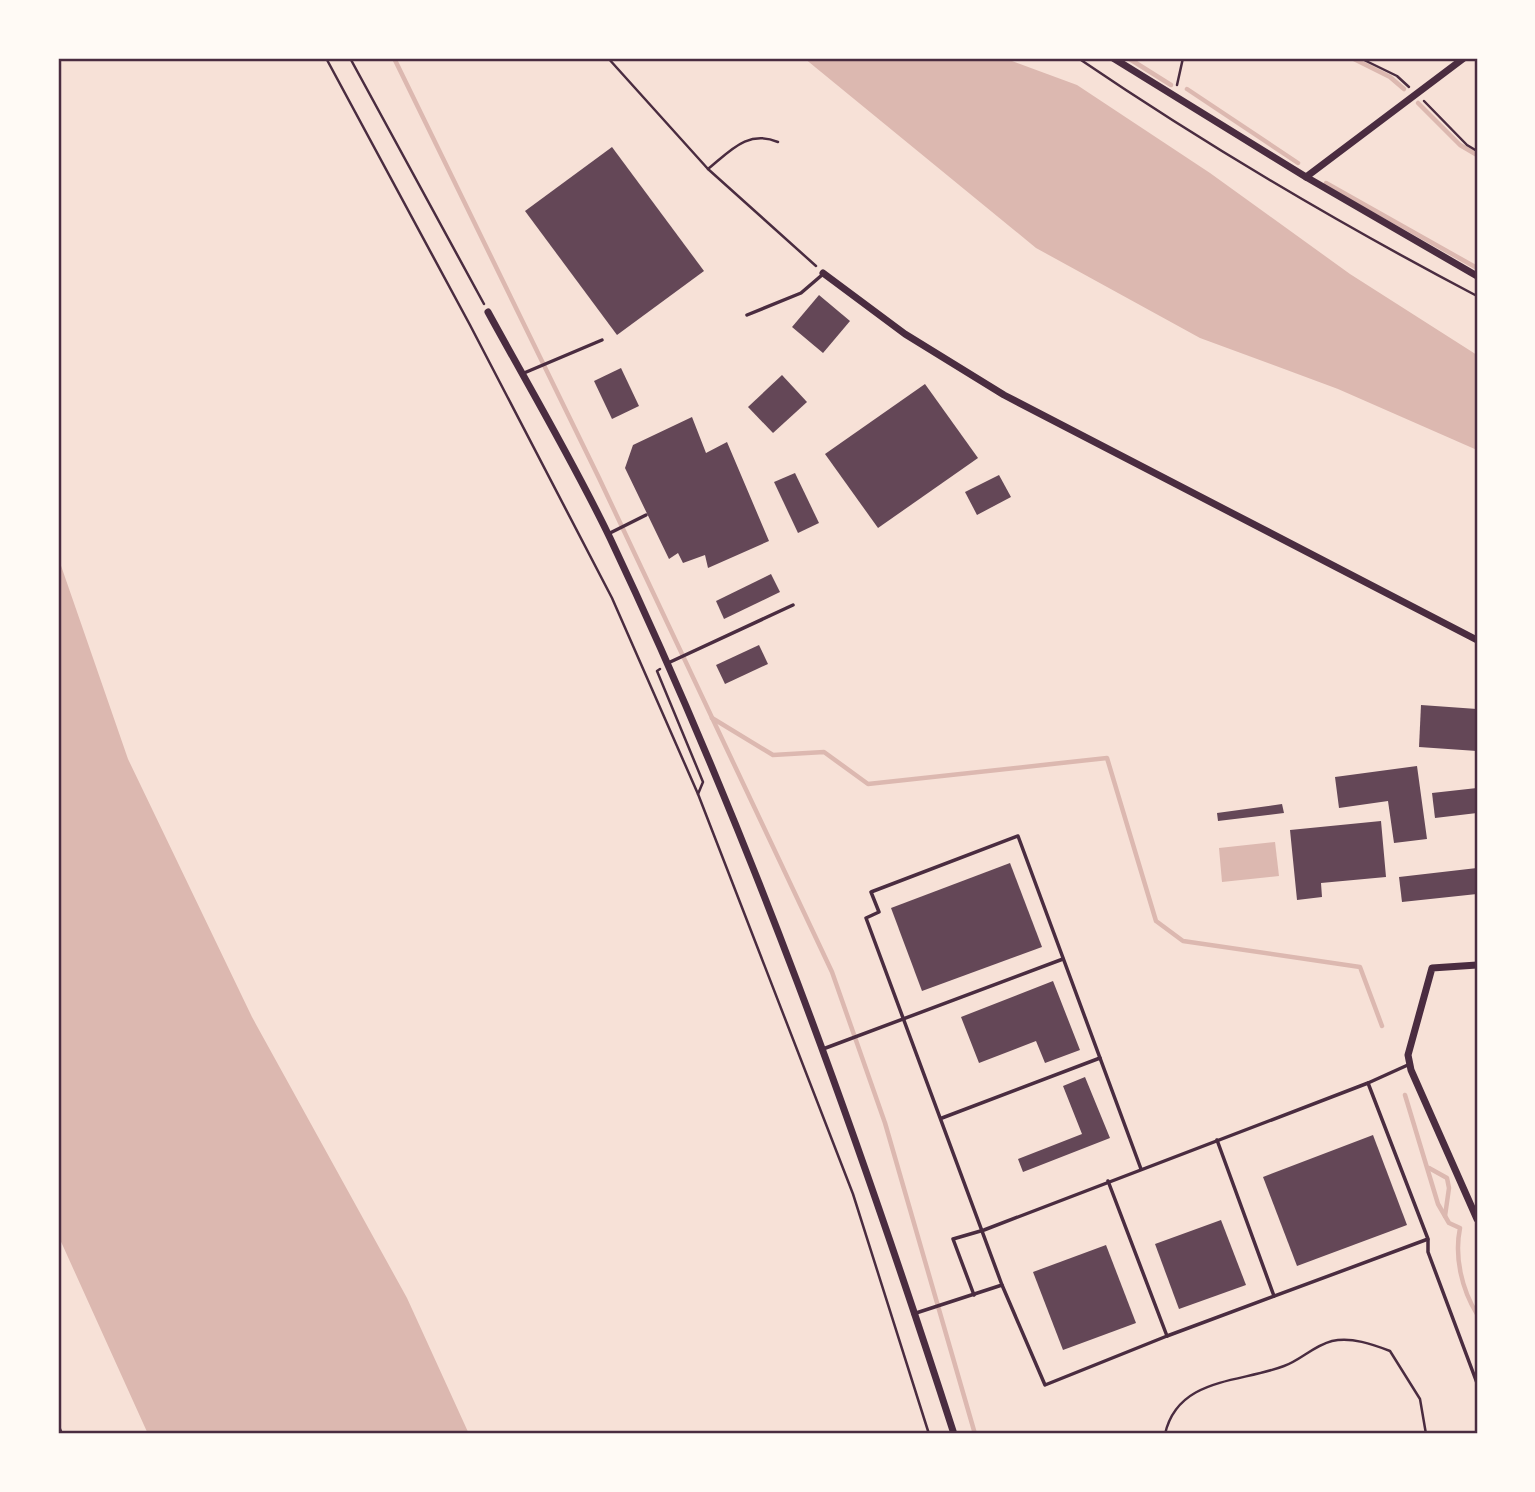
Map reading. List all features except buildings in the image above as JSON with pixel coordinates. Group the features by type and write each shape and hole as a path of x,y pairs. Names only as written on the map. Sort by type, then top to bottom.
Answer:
{"street":[{"path":"1113,58 1306,177 1477,276"},
{"path":"1306,177 1464,58"},
{"path":"823,273 905,334 1004,395 1477,640"},
{"path":"488,312 611,532 668,663 822,1050 954,1434"},
{"path":"1477,965 1432,968 1408,1055 1477,1218"}],"lane":[{"path":"747,315 800,293 823,273"},
{"path":"522,373 602,340"},
{"path":"611,532 646,514"},
{"path":"668,663 793,605"},
{"path":"1141,1169 1018,836 871,892 879,912 866,918 985,1230 1003,1285 1045,1385 1167,1336 1427,1239"},
{"path":"822,1050 1063,959"},
{"path":"942,1118 1100,1058"},
{"path":"974,1294 953,1239 985,1230 1368,1083 1410,1064"},
{"path":"1368,1083 1427,1239 1428,1252 1477,1383"},
{"path":"1217,1140 1274,1296"},
{"path":"1108,1181 1167,1336"},
{"path":"913,1314 1003,1285"}],"path":[{"path":"326,58 612,598 698,794 853,1194 929,1434"},
{"path":"350,58 488,312"},
{"path":"608,58 708,169 823,273"},
{"path":"1079,58 1270,179 1477,296"},
{"path":"1175,97 1183,58"},
{"path":"708,169 742,141 766,136 778,142"},
{"path":"660,669 657,671 703,782 698,794"},
{"path":"1165,1434 1167,1423 1197,1389 1286,1365 1309,1349 1333,1341 1354,1340 1390,1351 1420,1399 1426,1434"},
{"path":"58,1424 62,1434"}],"shaded area":[{"path":"804,58 1004,58 1077,85 1210,173 1350,274 1477,355 1477,450 1338,389 1200,338 1036,248"},
{"path":"58,557 128,759 252,1017 407,1298 469,1434 148,1434 58,1235"},
{"path":"1275,842 1279,876 1222,882 1219,848"}],"waterway":[{"path":"394,58 599,478 832,972 885,1123 975,1434"},
{"path":"1128,58 1171,85"},
{"path":"1352,58 1390,77 1404,89"},
{"path":"1187,89 1298,163"},
{"path":"1418,103 1460,145 1477,155"},
{"path":"1326,183 1477,268"},
{"path":"712,718 773,755 824,752 868,784 1107,758 1156,921 1183,941 1360,967 1382,1026"},
{"path":"1405,1095 1438,1204 1449,1223 1460,1228 1458,1250 1461,1273 1467,1295 1477,1314"},
{"path":"1429,1168 1447,1178 1449,1188 1445,1216"}]}
